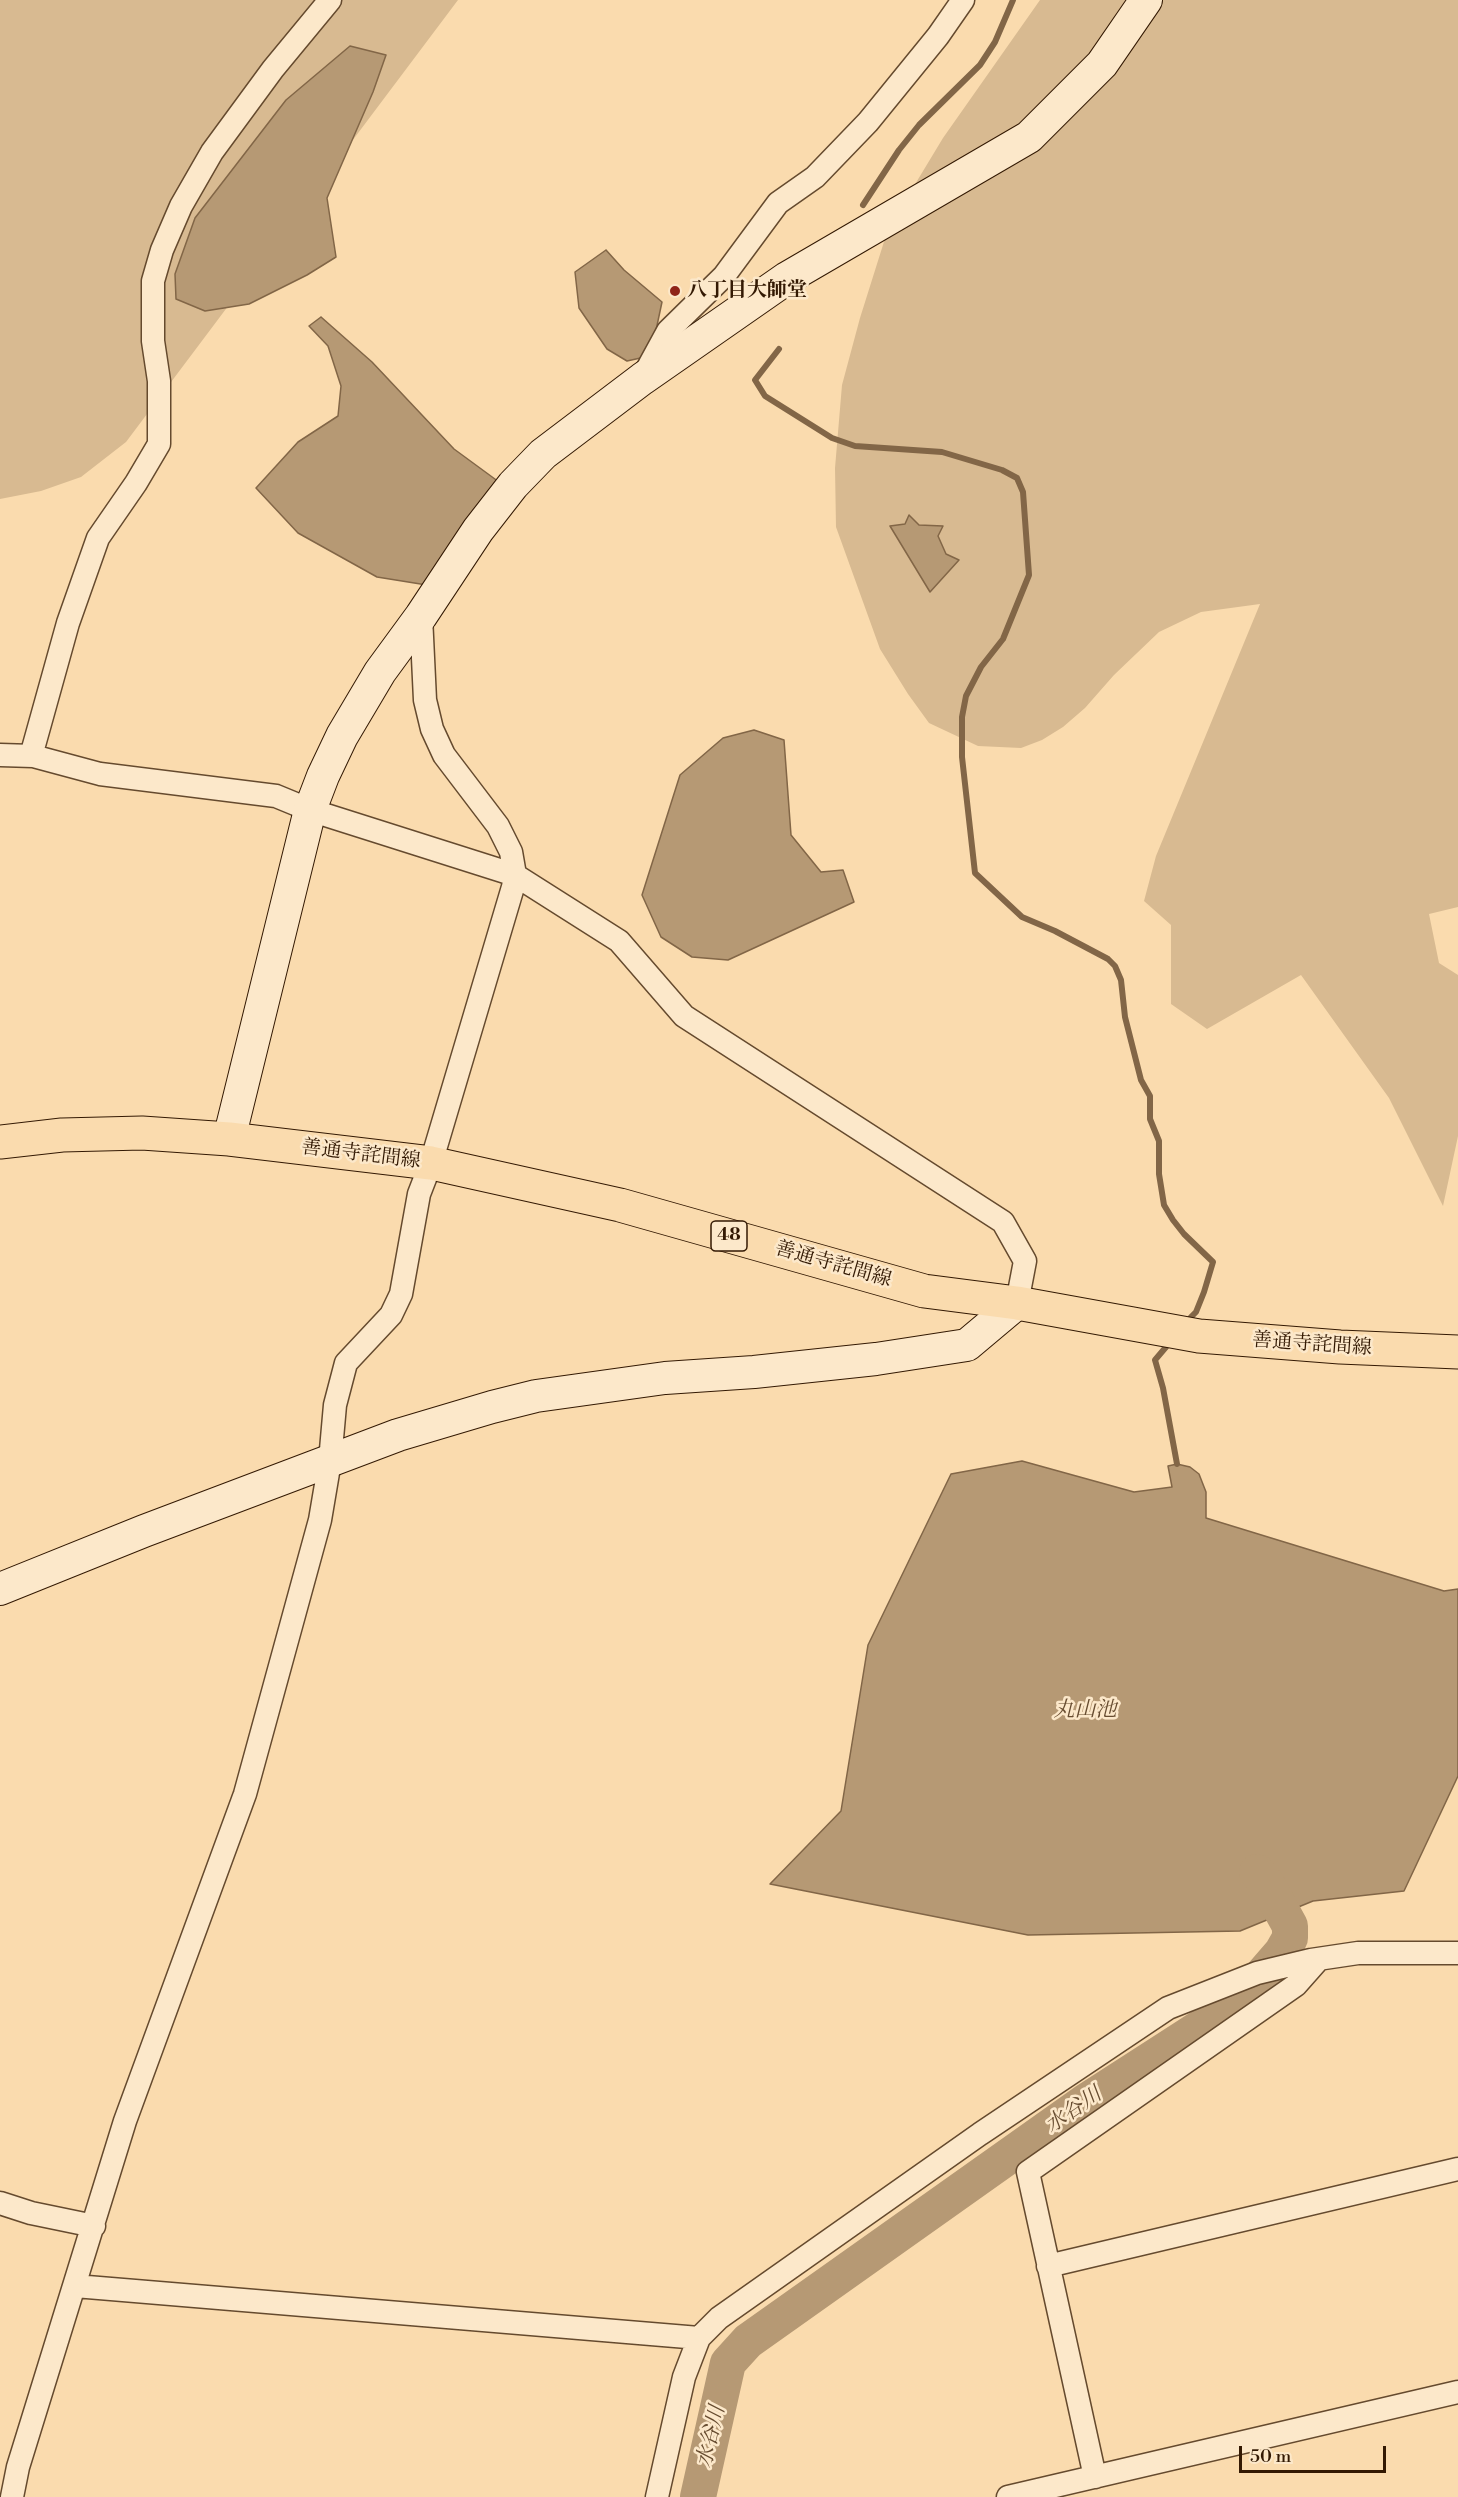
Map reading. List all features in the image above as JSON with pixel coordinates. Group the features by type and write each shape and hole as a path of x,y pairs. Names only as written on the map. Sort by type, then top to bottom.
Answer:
{"main road":[{"name":"善通寺詫間線","path":"0,1142 62,1135 142,1133 229,1139 431,1163 620,1205 924,1291 1017,1303 1198,1336 1340,1347 1458,1352"}],"street":[{"path":"31,756 68,623 98,538 136,483 159,444 159,381 153,341 153,281 162,250 181,206 212,153 273,69 330,0"},
{"path":"642,379 668,331 724,276 778,202 815,177 868,122 938,36 963,0"},
{"path":"229,1139 310,810 322,776 342,736 380,672 421,616 478,530 513,485 543,454 642,379 787,278 1029,137 1102,64 1146,0"},
{"path":"12,2497 18,2467 125,2121 245,1794 317,1531 330,1461 335,1405 346,1363 391,1315 401,1294 419,1194 431,1163 515,875 511,852 498,826 444,755 432,729 425,700 421,616"},
{"path":"0,755 31,756 100,774 276,796 310,810 515,875 619,941 684,1016 1002,1222 1024,1261 1017,1303 967,1345 876,1359 754,1372 665,1377 536,1396 398,1435 144,1531 0,1589"},
{"path":"657,2497 684,2377 699,2338 719,2318 971,2140 1168,2008 1257,1973 1358,1953 1458,1953"},
{"path":"1095,2476 1028,2172 1296,1985 1319,1959"},
{"path":"1048,2266 1458,2169"},
{"path":"0,2203 31,2213 94,2226"},
{"path":"75,2286 699,2338"},
{"path":"1008,2497 1458,2392"}],"shaded area":[{"path":"0,0 458,0 126,442 81,477 41,491 0,499"},
{"path":"1040,0 1458,0 1458,907 1429,914 1439,963 1458,975 1458,1136 1443,1206 1389,1098 1301,975 1207,1029 1171,1004 1171,925 1144,901 1156,856 1260,604 1201,612 1159,632 1114,675 1085,708 1063,727 1042,740 1021,748 978,746 929,723 908,694 880,649 836,527 835,468 842,385 888,229 943,138"}],"water":[{"path":"350,46 386,55 373,92 327,198 336,257 307,275 249,304 205,311 176,299 175,274 195,218 286,100"},
{"path":"606,250 624,270 662,302 652,349 645,357 627,361 607,349 579,308 575,272"},
{"path":"321,317 372,362 454,449 499,482 433,586 377,577 298,533 256,488 298,442 338,416 341,386 328,346 309,326"},
{"path":"909,515 919,525 943,526 938,536 946,554 959,560 930,592 890,526 905,524"},
{"path":"754,730 784,740 791,835 821,872 843,870 854,902 728,960 692,957 661,937 642,895 680,775 723,738"},
{"name":"丸山池","path":"1022,1461 1134,1492 1172,1487 1168,1466 1177,1464 1190,1467 1199,1474 1206,1492 1206,1518 1444,1591 1458,1589 1458,1776 1404,1891 1313,1901 1240,1931 1028,1935 770,1884 841,1811 868,1645 951,1474"}],"waterway":[{"path":"863,205 899,150 919,125 980,65 995,42 1013,0"},
{"path":"779,349 755,380 765,396 832,438 855,446 942,452 1002,470 1017,478 1023,492 1029,575 1003,639 981,667 966,696 962,717 962,757 975,873 1022,917 1055,931 1108,959 1115,966 1121,980 1125,1017 1141,1080 1150,1096 1150,1119 1159,1141 1159,1174 1164,1205 1184,1234 1213,1262 1204,1292 1196,1312 1191,1317"},
{"path":"1166,1347 1155,1360 1163,1388 1177,1464"},
{"name":"水谷川","path":"698,2497 728,2363 748,2341 1085,2102 1237,2004 1282,1952 1290,1938 1290,1926 1267,1884 1257,1872"}],"place":[{"name":"八丁目大師堂","path":"675,291"}]}
